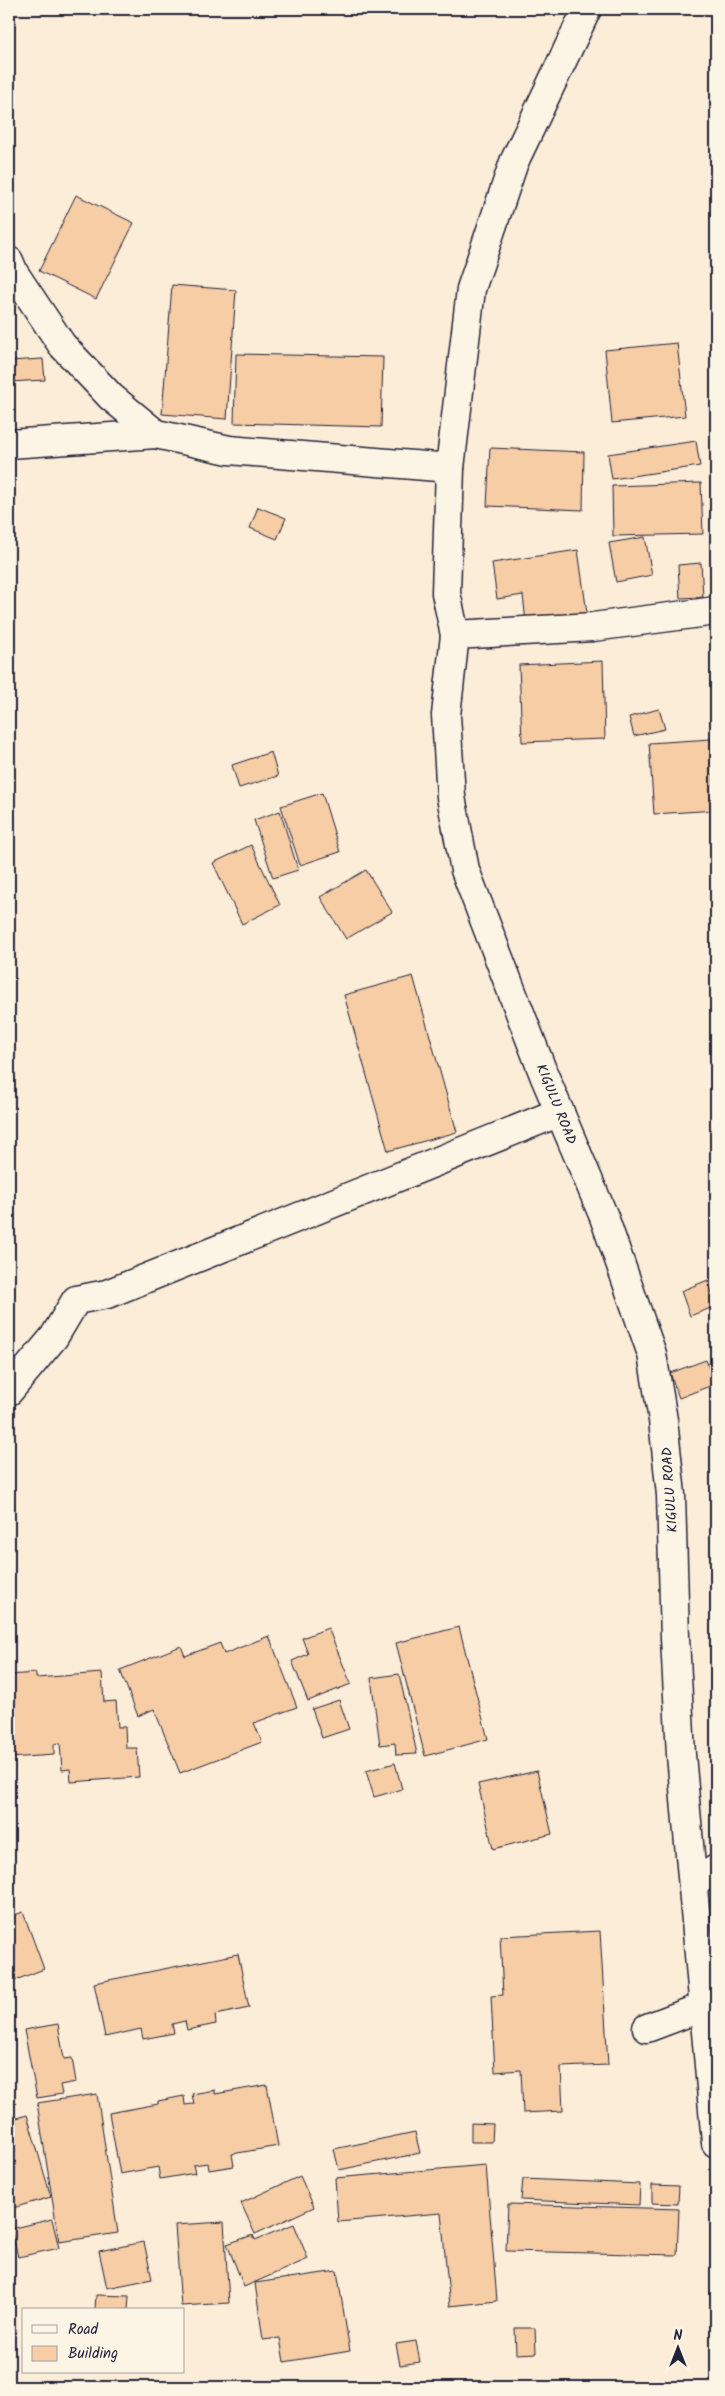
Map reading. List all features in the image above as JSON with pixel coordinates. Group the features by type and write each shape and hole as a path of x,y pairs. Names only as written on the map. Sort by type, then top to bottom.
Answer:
{"street":[{"name":"KIGULU ROAD","path":"587,9 514,162 471,289 450,468 446,593 455,635 446,715 452,797 465,870 560,1112 604,1217 652,1354 662,1411 671,1495 675,1638 681,1745 716,2143"},
{"path":"9,261 14,273 62,345 111,396 156,434"},
{"path":"9,444 156,434 229,450 450,468"},
{"path":"455,635 593,627 716,611"},
{"path":"9,1391 54,1337 76,1300 107,1294 560,1112"},
{"path":"693,1884 716,1869"},
{"path":"647,2028 705,2006"}],"building":[{"path":"76,195 134,223 96,299 39,271"},
{"path":"172,285 236,290 227,419 162,414"},
{"path":"677,343 685,416 612,423 605,350"},
{"path":"236,354 383,357 381,427 234,423"},
{"path":"43,359 45,380 9,382 9,361"},
{"path":"696,441 700,466 612,479 608,454"},
{"path":"490,448 584,452 583,510 487,506"},
{"path":"701,483 703,534 613,536 612,486"},
{"path":"258,507 286,518 277,539 250,528"},
{"path":"645,537 652,575 616,582 609,543"},
{"path":"578,550 587,613 526,622 523,595 497,599 492,563"},
{"path":"701,563 703,597 680,598 678,565"},
{"path":"603,661 605,739 522,742 519,665"},
{"path":"659,709 665,729 634,736 629,717"},
{"path":"711,739 716,810 654,814 649,743"},
{"path":"271,752 278,776 239,788 232,765"},
{"path":"322,793 340,852 300,865 281,806"},
{"path":"280,811 298,870 273,878 254,820"},
{"path":"251,845 280,905 242,924 213,863"},
{"path":"366,870 392,912 346,939 320,897"},
{"path":"413,976 457,1132 388,1151 344,995"},
{"path":"708,1280 716,1306 690,1316 681,1291"},
{"path":"706,1360 715,1384 679,1398 670,1373"},
{"path":"459,1627 488,1739 425,1756 396,1643"},
{"path":"328,1628 351,1684 308,1701 292,1661 308,1654 302,1638"},
{"path":"269,1636 297,1707 254,1723 262,1742 180,1773 154,1709 138,1716 120,1670 181,1646 185,1656 220,1643 224,1654"},
{"path":"36,1673 36,1678 102,1673 104,1702 116,1701 118,1727 125,1727 126,1748 137,1748 139,1777 71,1782 70,1769 62,1770 60,1743 54,1744 54,1755 9,1758 9,1675"},
{"path":"399,1674 417,1754 396,1755 395,1743 380,1745 371,1678"},
{"path":"339,1700 349,1729 322,1738 312,1709"},
{"path":"395,1763 402,1789 374,1797 366,1771"},
{"path":"537,1771 552,1834 493,1849 478,1784"},
{"path":"23,1912 44,1969 13,1981 9,1969 9,1917"},
{"path":"600,1931 608,2065 561,2067 563,2111 523,2113 521,2070 495,2072 491,1996 503,1995 500,1936"},
{"path":"238,1954 249,2008 215,2015 216,2024 187,2030 185,2021 172,2024 174,2033 143,2039 141,2029 105,2037 94,1983"},
{"path":"58,2024 64,2059 72,2058 76,2082 60,2085 62,2094 37,2098 24,2030"},
{"path":"267,2085 278,2146 232,2154 234,2166 209,2170 208,2163 193,2165 195,2173 160,2179 158,2167 120,2174 109,2113 158,2104 158,2101 184,2096 185,2105 194,2104 192,2094 215,2090 215,2094"},
{"path":"97,2094 118,2233 59,2242 37,2103"},
{"path":"27,2115 51,2197 9,2209 9,2120"},
{"path":"471,2123 493,2124 492,2142 471,2142"},
{"path":"415,2132 420,2153 339,2170 334,2149"},
{"path":"486,2165 497,2301 450,2306 441,2213 338,2222 335,2178"},
{"path":"300,2176 314,2207 255,2234 241,2203"},
{"path":"523,2179 640,2184 639,2205 521,2200"},
{"path":"652,2185 679,2186 678,2204 652,2203"},
{"path":"508,2204 679,2209 677,2255 506,2251"},
{"path":"52,2219 59,2248 18,2257 11,2229"},
{"path":"224,2222 229,2303 181,2306 175,2225"},
{"path":"294,2224 308,2259 244,2287 227,2244 253,2235 255,2240"},
{"path":"144,2242 152,2279 107,2288 99,2251"},
{"path":"337,2271 350,2351 284,2362 280,2338 263,2340 255,2283"},
{"path":"96,2295 129,2296 128,2308 95,2308"},
{"path":"515,2328 535,2328 536,2353 516,2354"},
{"path":"416,2341 420,2362 400,2365 396,2344"}]}
